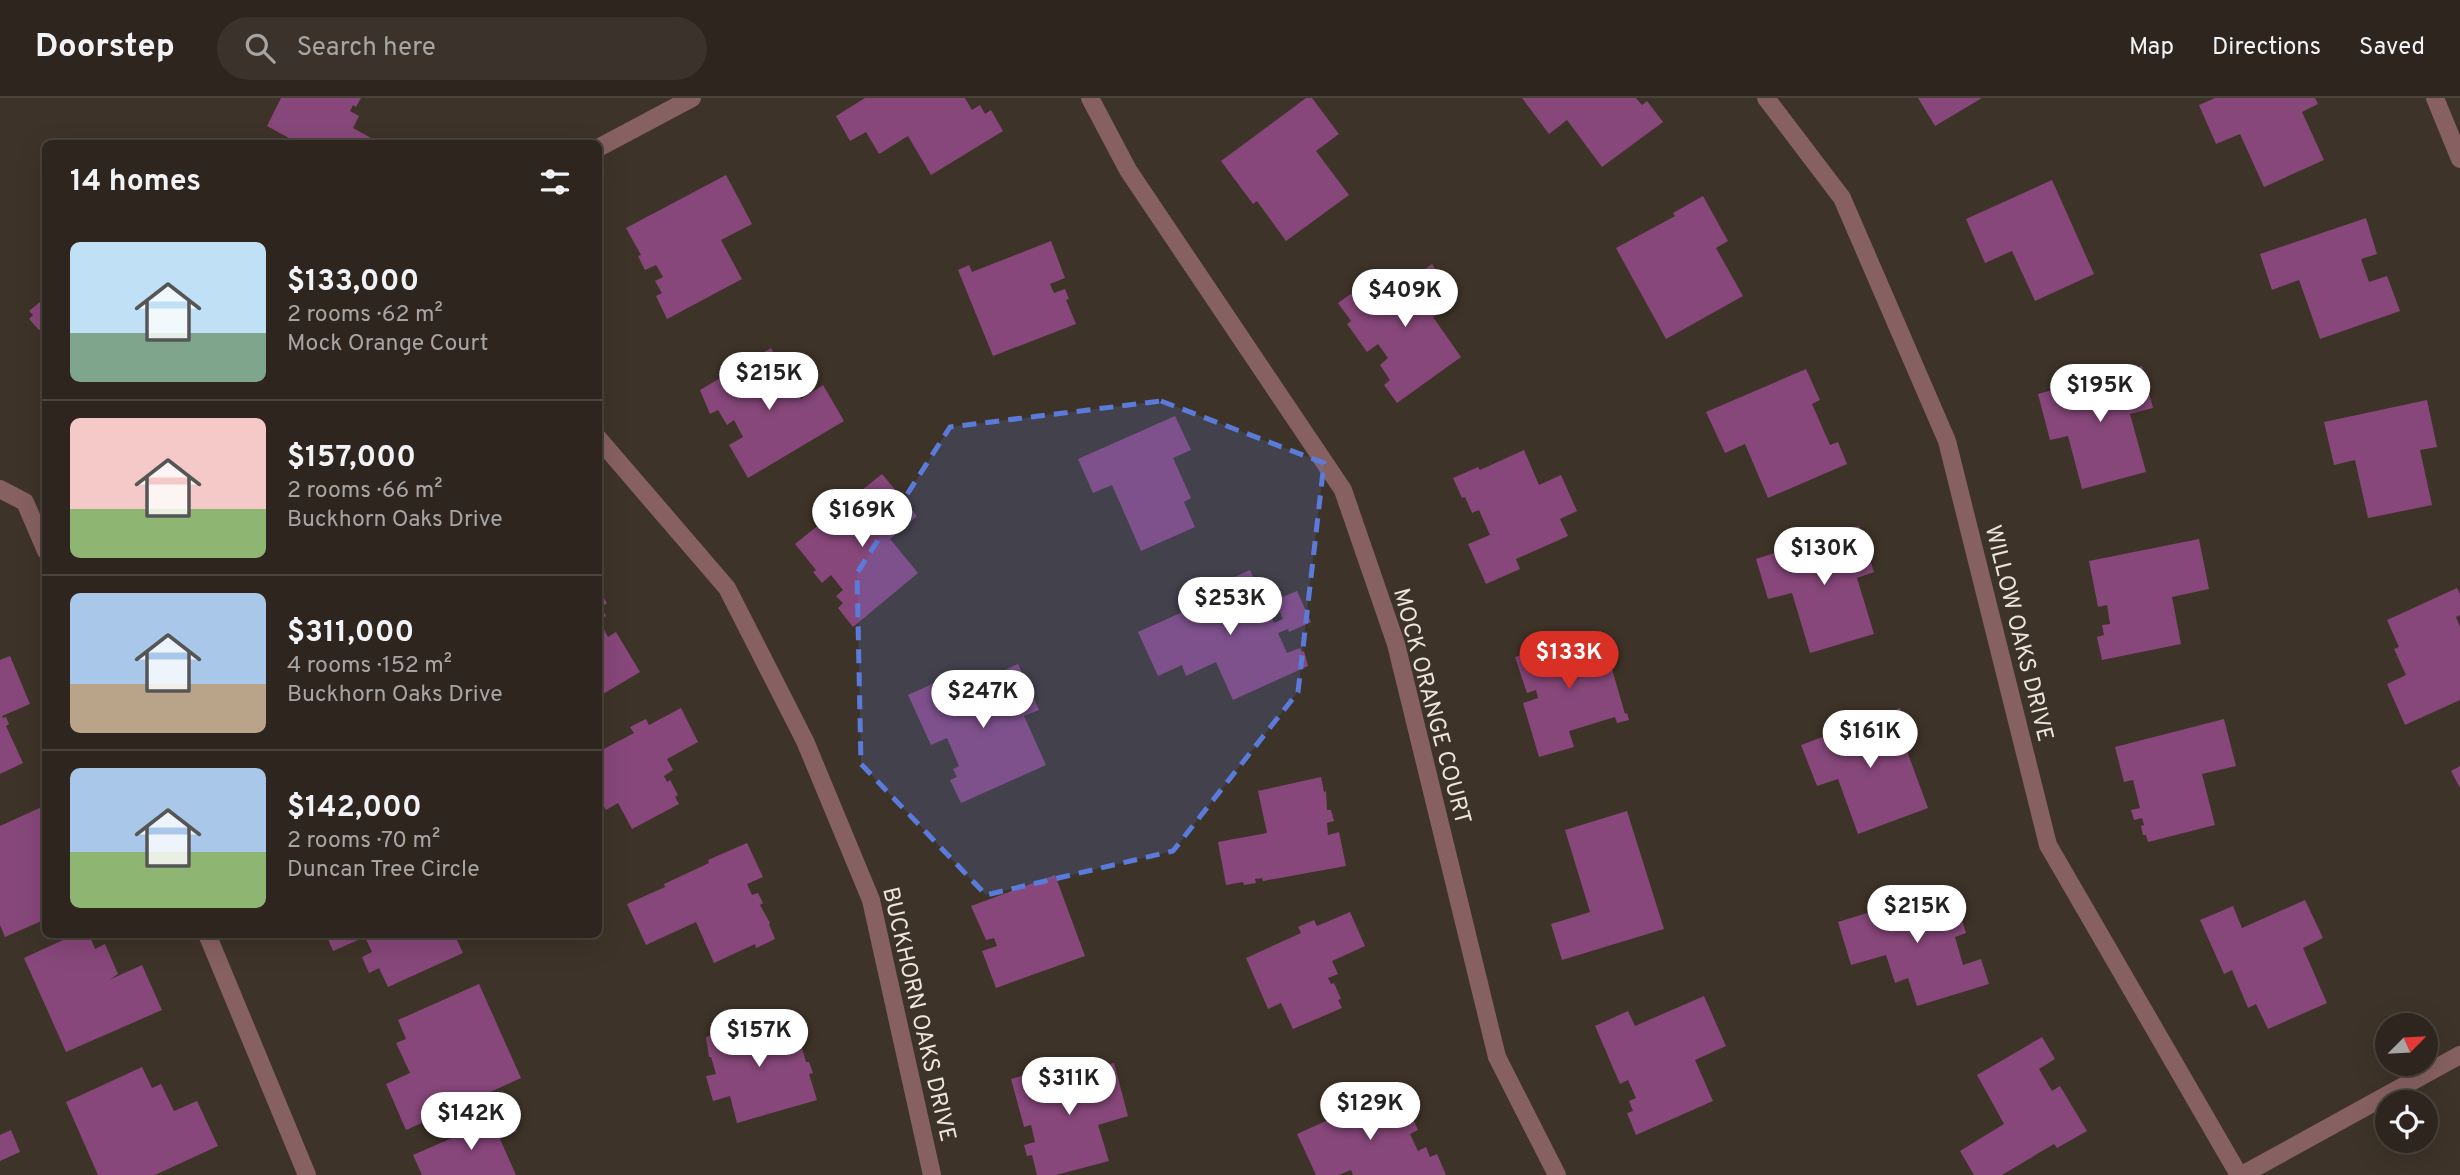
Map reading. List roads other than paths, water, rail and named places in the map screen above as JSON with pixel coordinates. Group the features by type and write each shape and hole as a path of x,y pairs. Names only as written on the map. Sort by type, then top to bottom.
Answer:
{"street":[{"path":"602,146 692,98"},
{"name":"MOCK ORANGE COURT","path":"1090,98 1128,170 1343,490 1396,644 1497,1057 1558,1175"},
{"name":"WILLOW OAKS DRIVE","path":"1766,98 1842,198 1947,441 2048,845 2241,1175"},
{"path":"2435,98 2460,159"},
{"name":"BUCKHORN OAKS DRIVE","path":"602,443 727,588 805,741 871,900 932,1175"},
{"path":"0,489 25,502 42,542"},
{"path":"208,938 307,1175"},
{"path":"2241,1175 2460,1055"}]}
